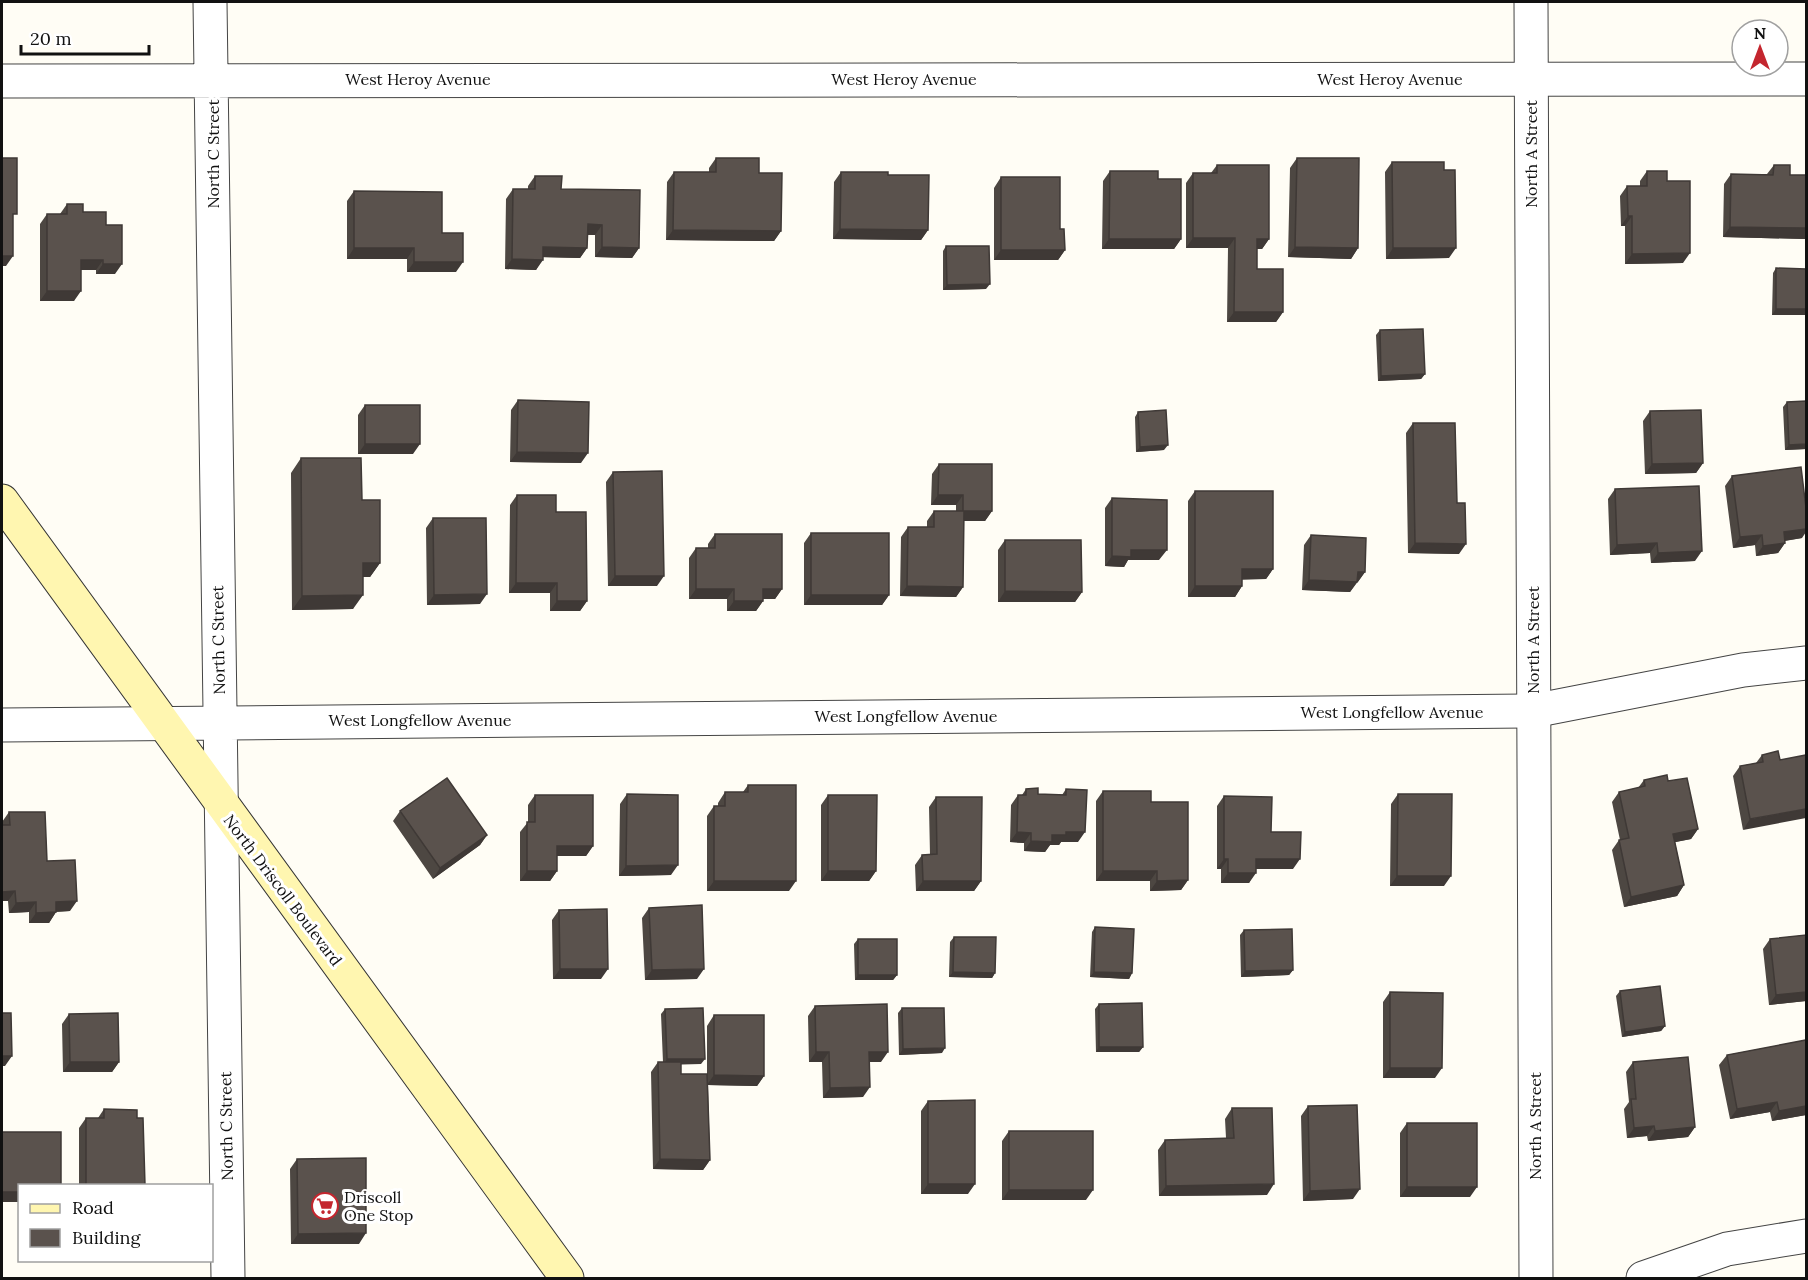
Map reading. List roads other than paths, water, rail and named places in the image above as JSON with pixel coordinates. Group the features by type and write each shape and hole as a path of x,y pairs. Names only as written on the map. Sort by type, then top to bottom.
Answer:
{"main road":[{"name":"North Driscoll Boulevard","path":"2,501 166,724 222,807 567,1278"}],"street":[{"name":"North C Street","path":"210,2 213,80 219,722 228,1278"},
{"name":"North A Street","path":"1531,2 1536,1278"},
{"name":"West Heroy Avenue","path":"2,81 1806,80"},
{"name":"West Longfellow Avenue","path":"2,725 1533,711 1743,670 1806,663"},
{"path":"1643,1278 1727,1249 1806,1236"}],"place":[{"name":"Driscoll One Stop","path":"325,1206"}]}
